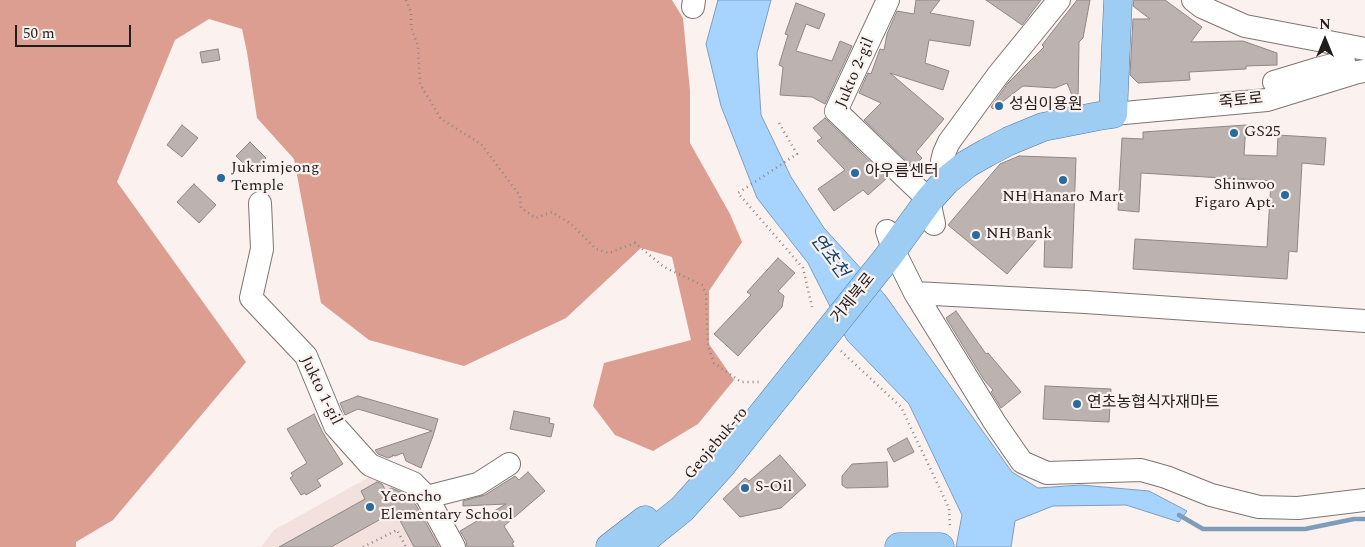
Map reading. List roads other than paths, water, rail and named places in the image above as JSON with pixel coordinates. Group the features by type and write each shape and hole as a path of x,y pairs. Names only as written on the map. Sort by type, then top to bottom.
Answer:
{"main road":[{"path":"1106,108 1107,0"},
{"path":"1106,108 1118,0"},
{"path":"927,205 942,160 967,143 1040,111 1106,108"},
{"path":"886,246 927,205 946,181 967,164 1009,141 1043,127 1106,108"},
{"name":"거제북로","path":"821,332 886,246"},
{"name":"Geojebuk-ro","path":"610,547 667,502 710,455 768,382 821,332"},
{"name":"Geojebuk-ro","path":"635,547 653,537 682,509 721,466 821,332"},
{"path":"898,547 927,546 945,535"}],"street":[{"name":"Jukto 2-gil","path":"888,0 836,111 927,205"},
{"path":"942,160 949,142 976,105 1059,0"},
{"path":"1193,0 1245,26 1365,49"},
{"name":"죽토로","path":"1106,108 1264,86 1317,69 1365,59"},
{"name":"죽토로","path":"1106,108 1267,100 1365,71"},
{"name":"Jukto 1-gil","path":"260,204 262,248 251,298 306,356 335,426 370,465 412,483 427,498 454,547"},
{"path":"886,246 994,423 1022,462 1047,473 1141,470 1166,477 1211,495 1259,507 1298,508 1365,500"},
{"path":"915,293 1085,302 1365,321"},
{"path":"427,498 478,484 509,464"}],"water":[{"name":"연초천","path":"718,0 771,0 757,53 761,115 791,177 824,228 885,295 1012,472 1038,488 1081,485 1149,491 1187,511 1179,522 1126,505 1053,506 1015,521 1011,547 956,547 962,515 909,404 847,340 808,263 757,198 721,106 706,44"}],"waterway":[{"path":"1179,515 1203,529 1305,529 1354,519 1365,519"}],"place":[{"name":"성심이용원","path":"999,106"},
{"name":"GS25","path":"1234,133"},
{"name":"아우름센터","path":"855,173"},
{"name":"Jukrimjeong Temple","path":"221,178"},
{"name":"NH Hanaro Mart","path":"1063,180"},
{"name":"Shinwoo Figaro Apt.","path":"1285,195"},
{"name":"NH Bank","path":"976,235"},
{"name":"연초농협식자재마트","path":"1077,404"},
{"name":"S-Oil","path":"745,488"},
{"name":"Yeoncho Elementary School","path":"370,507"}]}
